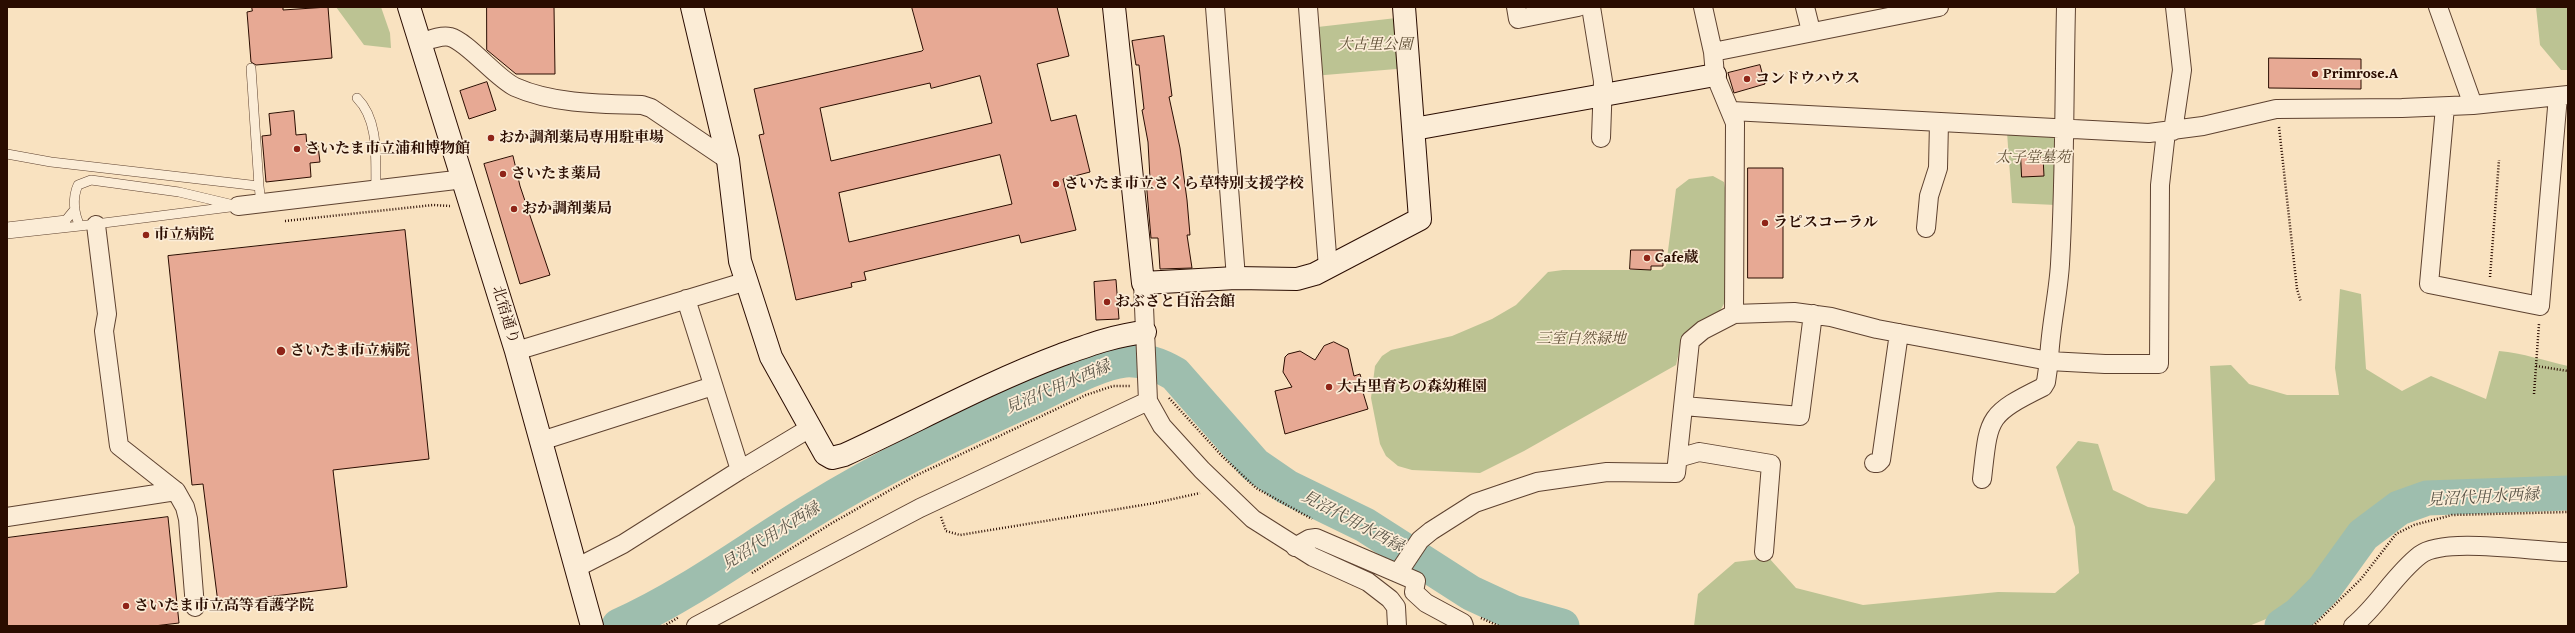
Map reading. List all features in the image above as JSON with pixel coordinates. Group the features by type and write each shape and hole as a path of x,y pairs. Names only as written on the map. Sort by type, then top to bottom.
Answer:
{"street":[{"name":"北宿通り","path":"409,7 464,179 516,351 591,621"},
{"path":"692,7 728,160 732,187 737,247 747,281 771,357 825,454 832,458 1039,363 1103,340 1146,337"},
{"path":"1114,7 1143,283 1147,391 1162,426 1217,485 1253,519 1295,547 1368,582 1381,591 1396,607 1397,626"},
{"path":"1215,7 1236,278"},
{"path":"1308,7 1328,268"},
{"path":"1143,283 1236,278 1297,279 1328,268 1420,219 1404,7"},
{"path":"1516,7 1518,19 1578,7"},
{"path":"1591,7 1604,95 1601,138"},
{"path":"1703,7 1713,52 1715,75 1732,112 1735,123 1734,314"},
{"path":"1805,7 1811,31"},
{"path":"1713,52 1895,11 1939,7"},
{"path":"1982,479 1986,440 1993,419 2010,403 2043,387 2046,382 2050,336 2058,290 2060,265 2066,7"},
{"path":"1398,573 1420,540 1475,503 1537,482 1607,472 1676,474 1690,341 1703,330 1734,314 1794,312 1814,314 1899,333 2049,360 2159,364 2160,185 2182,70 2175,7"},
{"path":"2438,7 2473,105"},
{"path":"420,43 439,37 455,39 515,87 530,92 567,101 642,105 651,108 728,160"},
{"path":"1414,129 1715,75"},
{"path":"1732,112 2064,128 2170,131 2276,109 2445,107 2563,96 2540,306 2429,284 2445,107"},
{"path":"1926,228 1929,196 1938,168 1939,122"},
{"path":"238,206 260,195 376,191 464,179"},
{"path":"88,225 107,314 104,331 119,446 176,491 185,507 188,519 195,607"},
{"path":"516,351 747,281"},
{"path":"686,299 740,470"},
{"path":"1684,406 1800,416 1814,314"},
{"path":"1874,463 1878,463 1881,460 1899,333"},
{"path":"541,441 713,386"},
{"path":"690,620 934,500 1147,391"},
{"path":"576,568 623,544 740,470 810,428"},
{"path":"1678,458 1699,452 1771,464 1764,552"},
{"path":"7,517 176,491"},
{"path":"1295,547 1309,539 1316,538 1416,581 1414,592 1426,603 1463,623 1464,626"},
{"path":"2352,626 2372,609 2400,576 2425,552 2453,545 2568,552"}],"lane":[{"path":"7,154 260,195 251,68"},
{"path":"357,98 366,107 372,121 376,191"},
{"path":"88,225 75,209 74,195 78,185 91,180 179,192 238,206"},
{"path":"7,234 238,206"},
{"path":"7,227 66,220 75,209"}],"path":[{"path":"2276,109 2297,289 2301,302"},
{"path":"2487,296 2493,259 2499,160"},
{"path":"286,221 433,205 452,206"},
{"path":"2534,394 2540,306"},
{"path":"2536,366 2568,371"},
{"path":"749,575 832,523 915,476 1060,406 1113,386 1126,385 1170,399 1222,456 1256,488 1317,522"},
{"path":"934,500 946,531 960,535 1195,496 1217,485"},
{"path":"664,626 690,620"}],"green space":[{"path":"336,7 381,7 390,33 391,48 364,45"},
{"path":"2536,7 2568,7 2568,70 2561,70 2540,45"},
{"name":"大古里公園","path":"1405,17 1408,68 1313,76 1309,28"},
{"name":"太子堂墓苑","path":"2007,132 2054,135 2058,139 2056,205 2012,203"},
{"name":"三室自然緑地","path":"1713,176 1724,182 1726,194 1725,302 1720,311 1683,335 1676,365 1524,451 1480,473 1412,470 1398,466 1386,456 1380,444 1371,398 1375,366 1382,356 1391,350 1452,336 1492,319 1516,305 1548,272 1563,270 1661,270 1666,266 1676,189 1689,179"},
{"path":"2340,289 2361,294 2366,369 2402,391 2431,376 2486,399 2499,351 2525,355 2568,366 2568,486 2551,484 2420,499 2335,556 2314,583 2288,610 2249,626 1694,626 1698,594 1735,562 1769,558 1796,588 1863,605 1998,592 2055,593 2079,573 2075,527 2056,467 2078,441 2098,444 2113,490 2148,507 2187,514 2215,480 2210,366 2231,365 2249,384 2287,395 2339,395 2335,368"}],"building":[{"path":"252,7 283,7 283,10 328,7 332,58 256,65 251,62 247,12 252,11"},
{"path":"487,7 554,7 555,74 516,74 487,50"},
{"path":"912,7 1057,7 1069,56 1037,64 1051,121 1076,115 1090,172 1063,179 1076,230 1021,243 1019,235 864,272 866,280 851,283 852,287 796,300 759,135 764,134 754,89 923,50","holes":["980,76 992,123 831,161 820,108 930,83 931,88","1000,155 1012,204 849,242 839,193"]},
{"path":"1164,36 1172,96 1169,97 1180,148 1187,200 1190,235 1187,235 1192,268 1160,269 1158,238 1151,238 1146,180 1150,179 1148,142 1142,110 1144,109 1139,65 1136,65 1132,41"},
{"name":"Primrose.A","path":"2269,58 2361,59 2361,89 2269,88"},
{"name":"コンドウハウス","path":"1760,65 1765,84 1734,93 1728,73"},
{"path":"487,82 496,110 469,119 460,91"},
{"path":"294,111 296,135 306,134 307,147 318,146 320,162 310,163 311,177 266,182 262,136 271,135 269,114"},
{"path":"513,156 520,186 550,275 520,284 484,164"},
{"path":"2021,157 2043,157 2044,176 2022,177"},
{"name":"ラピスコーラル","path":"1748,168 1783,168 1783,278 1748,278"},
{"path":"405,230 429,459 333,470 347,587 218,603 203,484 192,485 168,256"},
{"name":"Cafe蔵","path":"1631,250 1663,250 1663,266 1651,266 1651,270 1630,269"},
{"path":"1116,280 1119,319 1096,320 1094,282"},
{"name":"大古里育ちの森幼稚園","path":"1334,342 1348,349 1354,376 1360,374 1364,388 1362,389 1368,409 1285,434 1275,391 1292,387 1283,372 1285,357 1288,354 1300,351 1315,360 1324,346"},
{"path":"168,517 179,623 154,626 7,626 7,538"}],"waterway":[{"name":"見沼代用水西縁","path":"619,626 644,614 717,572 787,526 864,480 945,438 1076,376 1102,365 1125,360 1138,360 1151,363 1175,374 1255,465 1287,487 1365,525 1471,593 1512,612 1562,626"},
{"name":"見沼代用水西縁","path":"2282,626 2298,615 2324,589 2363,535 2399,508 2427,498 2568,493"}],"place":[{"name":"Primrose.A","path":"2315,74"},
{"name":"コンドウハウス","path":"1747,79"},
{"name":"おか調剤薬局専用駐車場","path":"491,138"},
{"name":"さいたま市立浦和博物館","path":"297,149"},
{"name":"さいたま薬局","path":"503,174"},
{"name":"さいたま市立さくら草特別支援学校","path":"1056,184"},
{"name":"おか調剤薬局","path":"514,209"},
{"name":"ラピスコーラル","path":"1765,223"},
{"name":"市立病院","path":"146,235"},
{"name":"Cafe蔵","path":"1647,258"},
{"name":"おぶさと自治会館","path":"1107,302"},
{"name":"さいたま市立病院","path":"281,351"},
{"name":"大古里育ちの森幼稚園","path":"1329,387"},
{"name":"さいたま市立高等看護学院","path":"126,606"}]}
